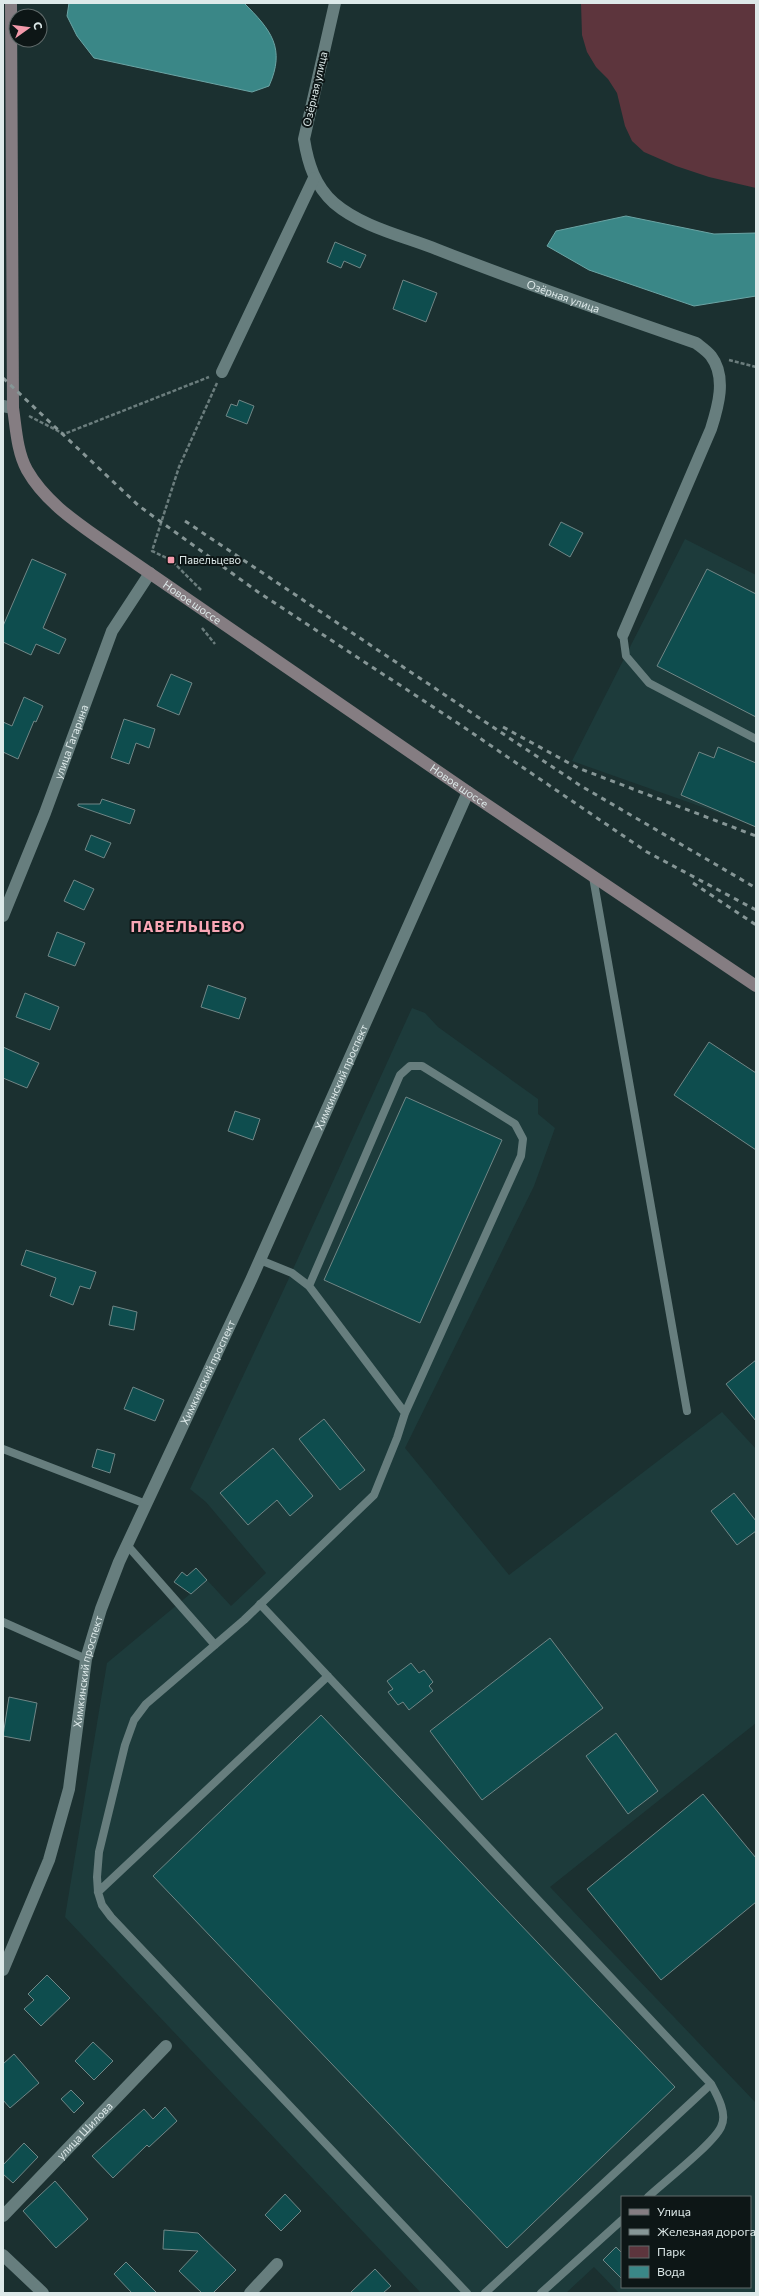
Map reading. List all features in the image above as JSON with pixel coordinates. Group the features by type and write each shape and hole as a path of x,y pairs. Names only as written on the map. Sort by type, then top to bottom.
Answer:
{"main road":[{"name":"Новое шоссе","path":"11,3 7,115 8,407 27,470 46,495 73,520 468,792 756,986"}],"street":[{"name":"Озёрная улица","path":"335,3 304,139 307,158 314,178 334,203 360,220 512,279 696,343 711,356 719,374 720,402 711,430 623,634"},
{"path":"222,372 314,178"},
{"name":"улица Гагарина","path":"3,916 45,813 112,631 150,573"},
{"name":"Химкинский проспект","path":"3,1970 50,1860 69,1789 86,1659 101,1610 127,1545 260,1260 468,792"},
{"name":"улица Шилова","path":"3,2216 166,2046"},
{"path":"3,2255 44,2293"},
{"path":"250,2293 277,2264"}],"lane":[{"path":"623,634 626,656 649,683 756,739"},
{"path":"593,877 687,1411"},
{"path":"309,1286 400,1075 410,1066 422,1066 515,1124 523,1139 521,1156 405,1413 397,1438 374,1495 260,1604 146,1704 134,1720 125,1745 99,1852 97,1877 98,1892 102,1905 111,1917 467,2293"},
{"path":"260,1260 292,1272 309,1286 405,1413"},
{"path":"3,1449 146,1504"},
{"path":"127,1545 215,1645"},
{"path":"260,1604 711,2084 719,2097 722,2112 722,2126 712,2139 649,2196"},
{"path":"3,1622 86,1659"},
{"path":"98,1892 328,1676"},
{"path":"485,2293 711,2084"},
{"path":"541,2293 621,2221"}],"path":[{"path":"711,356 756,367"},
{"path":"8,407 64,434 222,372"},
{"path":"202,591 171,560 152,551 179,467 222,372"},
{"path":"198,622 215,644"}],"shaded area":[{"path":"685,539 756,575 756,826 572,761"},
{"path":"412,1008 425,1013 438,1027 538,1099 538,1114 555,1128 534,1186 405,1448 509,1575 722,1412 756,1449 756,1723 550,1887 756,2103 756,2293 619,2293 594,2267 566,2293 421,2293 65,1917 107,1663 207,1580 231,1606 266,1573 206,1502 190,1489 284,1289"}],"green space":[{"path":"581,3 756,3 756,188 709,177 676,166 644,152 632,141 625,126 617,93 608,79 596,67 587,52 582,35"}],"water":[{"path":"69,3 244,3 262,22 273,40 276,50 274,73 269,86 252,92 94,58 77,36 67,16"},
{"path":"626,216 714,234 756,233 756,296 694,306 589,270 547,246 556,231"}],"building":[{"path":"335,242 366,255 360,268 344,261 341,268 327,262"},
{"path":"403,280 437,293 426,322 393,309"},
{"path":"239,400 254,406 247,424 226,416 231,404 237,406"},
{"path":"561,522 583,533 570,557 549,545"},
{"path":"32,559 66,574 43,628 66,639 59,654 36,644 31,655 3,642 3,626"},
{"path":"707,569 756,594 756,717 657,666"},
{"path":"171,674 192,683 179,715 157,706"},
{"path":"24,697 43,706 36,722 34,721 18,759 3,752 3,722 12,726"},
{"path":"124,719 155,729 149,748 136,743 129,764 111,758"},
{"path":"718,747 756,763 756,827 681,795 699,752 714,758"},
{"path":"102,799 135,810 130,824 78,806 78,804 100,804"},
{"path":"91,835 111,843 104,858 85,850"},
{"path":"74,880 94,889 84,910 64,901"},
{"path":"57,932 85,943 75,966 48,956"},
{"path":"208,985 246,998 239,1019 201,1007"},
{"path":"25,993 59,1007 50,1030 16,1017"},
{"path":"709,1042 756,1073 756,1150 674,1095"},
{"path":"3,1047 39,1063 27,1088 3,1078"},
{"path":"406,1097 502,1140 420,1323 324,1280"},
{"path":"235,1111 260,1119 253,1140 228,1131"},
{"path":"26,1250 96,1272 90,1289 80,1286 73,1305 50,1296 56,1278 21,1265"},
{"path":"113,1306 137,1312 134,1330 109,1325"},
{"path":"756,1360 756,1421 726,1384"},
{"path":"133,1387 164,1400 155,1421 124,1409"},
{"path":"324,1419 365,1470 340,1490 299,1439"},
{"path":"273,1448 313,1496 290,1516 277,1500 248,1525 220,1493"},
{"path":"97,1449 115,1454 110,1473 92,1467"},
{"path":"734,1493 756,1521 756,1531 737,1545 711,1511"},
{"path":"196,1568 207,1580 191,1594 174,1582 182,1572 187,1576"},
{"path":"550,1638 603,1708 482,1800 430,1731"},
{"path":"411,1663 419,1673 424,1670 433,1682 429,1686 433,1691 409,1710 403,1702 398,1705 388,1692 393,1689 387,1681"},
{"path":"9,1697 37,1703 30,1741 3,1736"},
{"path":"321,1715 675,2087 507,2248 153,1876"},
{"path":"616,1733 658,1791 628,1814 586,1756"},
{"path":"703,1794 756,1858 756,1902 661,1980 587,1889"},
{"path":"47,1975 70,1998 41,2026 24,2009 34,2000 28,1994"},
{"path":"93,2042 113,2061 94,2080 75,2061"},
{"path":"14,2054 39,2083 10,2108 3,2100 3,2064"},
{"path":"71,2090 84,2103 74,2113 61,2099"},
{"path":"165,2107 177,2121 149,2147 147,2145 113,2178 92,2156 144,2109 153,2119"},
{"path":"24,2143 38,2157 13,2183 3,2174 3,2165"},
{"path":"55,2181 88,2219 56,2248 23,2211"},
{"path":"285,2194 301,2211 281,2231 265,2215"},
{"path":"164,2230 198,2233 236,2270 213,2293 202,2293 179,2271 198,2251 163,2249"},
{"path":"616,2247 621,2252 621,2278 603,2260"},
{"path":"126,2262 157,2293 132,2293 114,2274"},
{"path":"375,2269 391,2286 383,2293 350,2293"}],"railway":[{"path":"3,378 139,506 258,592 462,726 647,852 756,910"},
{"path":"185,521 581,786 756,888"},
{"path":"503,727 578,768 756,836"},
{"path":"693,883 756,925"}],"place":[{"name":"Павельцево","path":"171,560"}],"district":[{"name":"ПАВЕЛЬЦЕВО","path":"188,927"}]}
